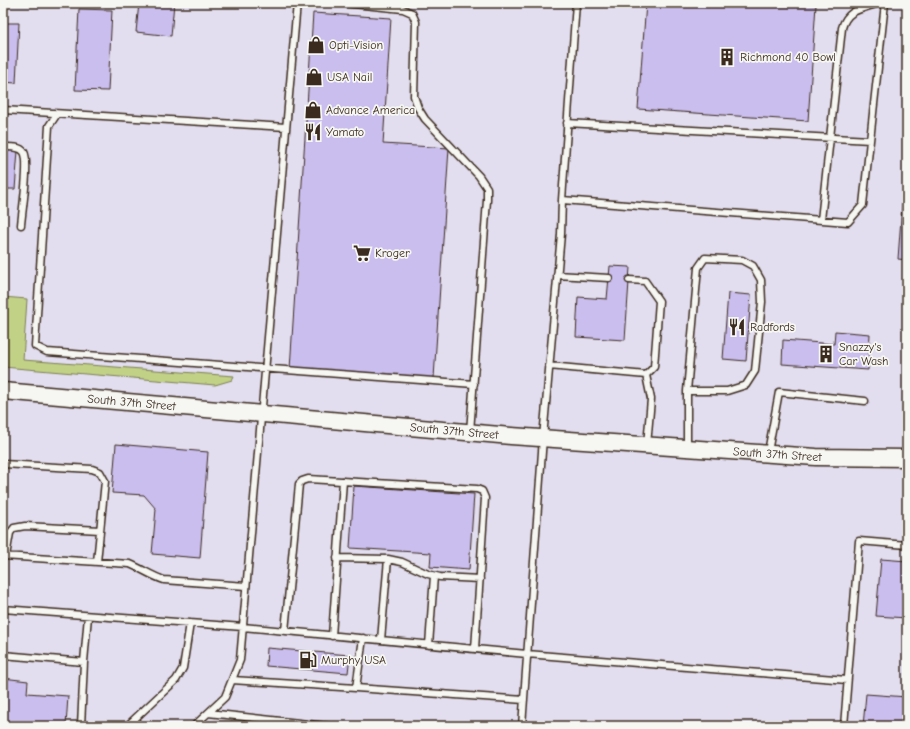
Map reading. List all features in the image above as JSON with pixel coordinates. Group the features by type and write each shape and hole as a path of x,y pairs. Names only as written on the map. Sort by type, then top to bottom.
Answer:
{"street":[{"name":"South 37th Street","path":"3,391 543,438 816,457 907,458"}],"lane":[{"path":"194,726 225,697 240,660 260,414 297,3"},
{"path":"343,3 403,9 412,13 416,22 414,96 418,108 425,119 479,176 486,188 487,200 470,432"},
{"path":"522,726 543,438 561,234 567,122 576,3"},
{"path":"821,220 829,137 844,19 851,12 879,3"},
{"path":"562,200 848,222 863,205 885,3"},
{"path":"3,110 286,127"},
{"path":"57,114 49,126 35,346 47,352 474,384"},
{"path":"567,122 870,140"},
{"path":"3,147 15,147 20,149 24,152 26,159 21,225"},
{"path":"687,391 727,391 746,385 755,371 762,302 761,280 753,266 742,260 705,258 698,268 687,391 687,448"},
{"path":"557,275 609,278"},
{"path":"629,280 644,281 659,301 654,367 646,375"},
{"path":"549,366 646,375"},
{"path":"646,375 651,400 647,445"},
{"path":"768,454 779,392 865,401"},
{"path":"3,464 92,469 100,472 105,481 97,562"},
{"path":"285,631 299,484 302,481 308,479 477,489 482,491 485,498 475,649"},
{"path":"332,636 343,481"},
{"path":"100,530 25,526 14,528 10,533 5,556 130,564 142,569 152,576 164,580 246,586"},
{"path":"844,726 859,542 907,545"},
{"path":"338,558 388,559 402,562 434,576 480,579"},
{"path":"381,640 388,559"},
{"path":"429,645 434,576"},
{"path":"3,609 243,627 527,654 847,680"},
{"path":"81,726 88,616"},
{"path":"127,726 176,680 183,668 190,624"},
{"path":"356,688 363,638"},
{"path":"3,655 84,662"},
{"path":"232,680 524,700"},
{"path":"208,713 327,726"}],"shaded area":[{"path":"3,3 907,3 907,726 3,726"}],"green space":[{"path":"3,297 27,299 23,360 234,376 232,380 215,385 3,367"}],"building":[{"path":"139,3 174,3 171,36 136,32"},
{"name":"Richmond 40 Bowl","path":"646,3 785,3 816,5 808,121 638,109"},
{"path":"79,9 112,10 108,91 75,90"},
{"path":"313,13 391,18 383,144 449,148 434,378 290,369"},
{"path":"3,23 19,23 16,83 3,82"},
{"path":"907,136 907,260 898,259"},
{"path":"3,150 18,151 15,189 3,189"},
{"path":"610,266 630,267 625,340 576,337 578,297 607,299"},
{"name":"Radfords","path":"728,293 751,295 746,361 723,359"},
{"name":"Snazzy's Car Wash","path":"835,331 870,334 868,370 782,364 783,340 834,344"},
{"path":"116,444 208,452 200,558 152,554 156,509 144,495 112,493"},
{"path":"354,486 474,494 469,570 430,567 431,553 350,548"},
{"path":"881,559 907,561 907,618 876,616"},
{"name":"Murphy USA","path":"267,648 350,655 348,673 266,666"},
{"path":"3,678 28,681 27,693 68,696 66,726 3,726"},
{"path":"866,694 907,697 907,726 863,726"}],"place":[{"name":"Opti-Vision","path":"316,45"},
{"name":"Richmond 40 Bowl","path":"727,57"},
{"name":"USA Nail","path":"314,77"},
{"name":"Advance America","path":"313,110"},
{"name":"Yamato","path":"313,132"},
{"name":"Kroger","path":"362,253"},
{"name":"Radfords","path":"737,327"},
{"name":"Snazzy's Car Wash","path":"826,354"},
{"name":"Murphy USA","path":"308,660"}]}
